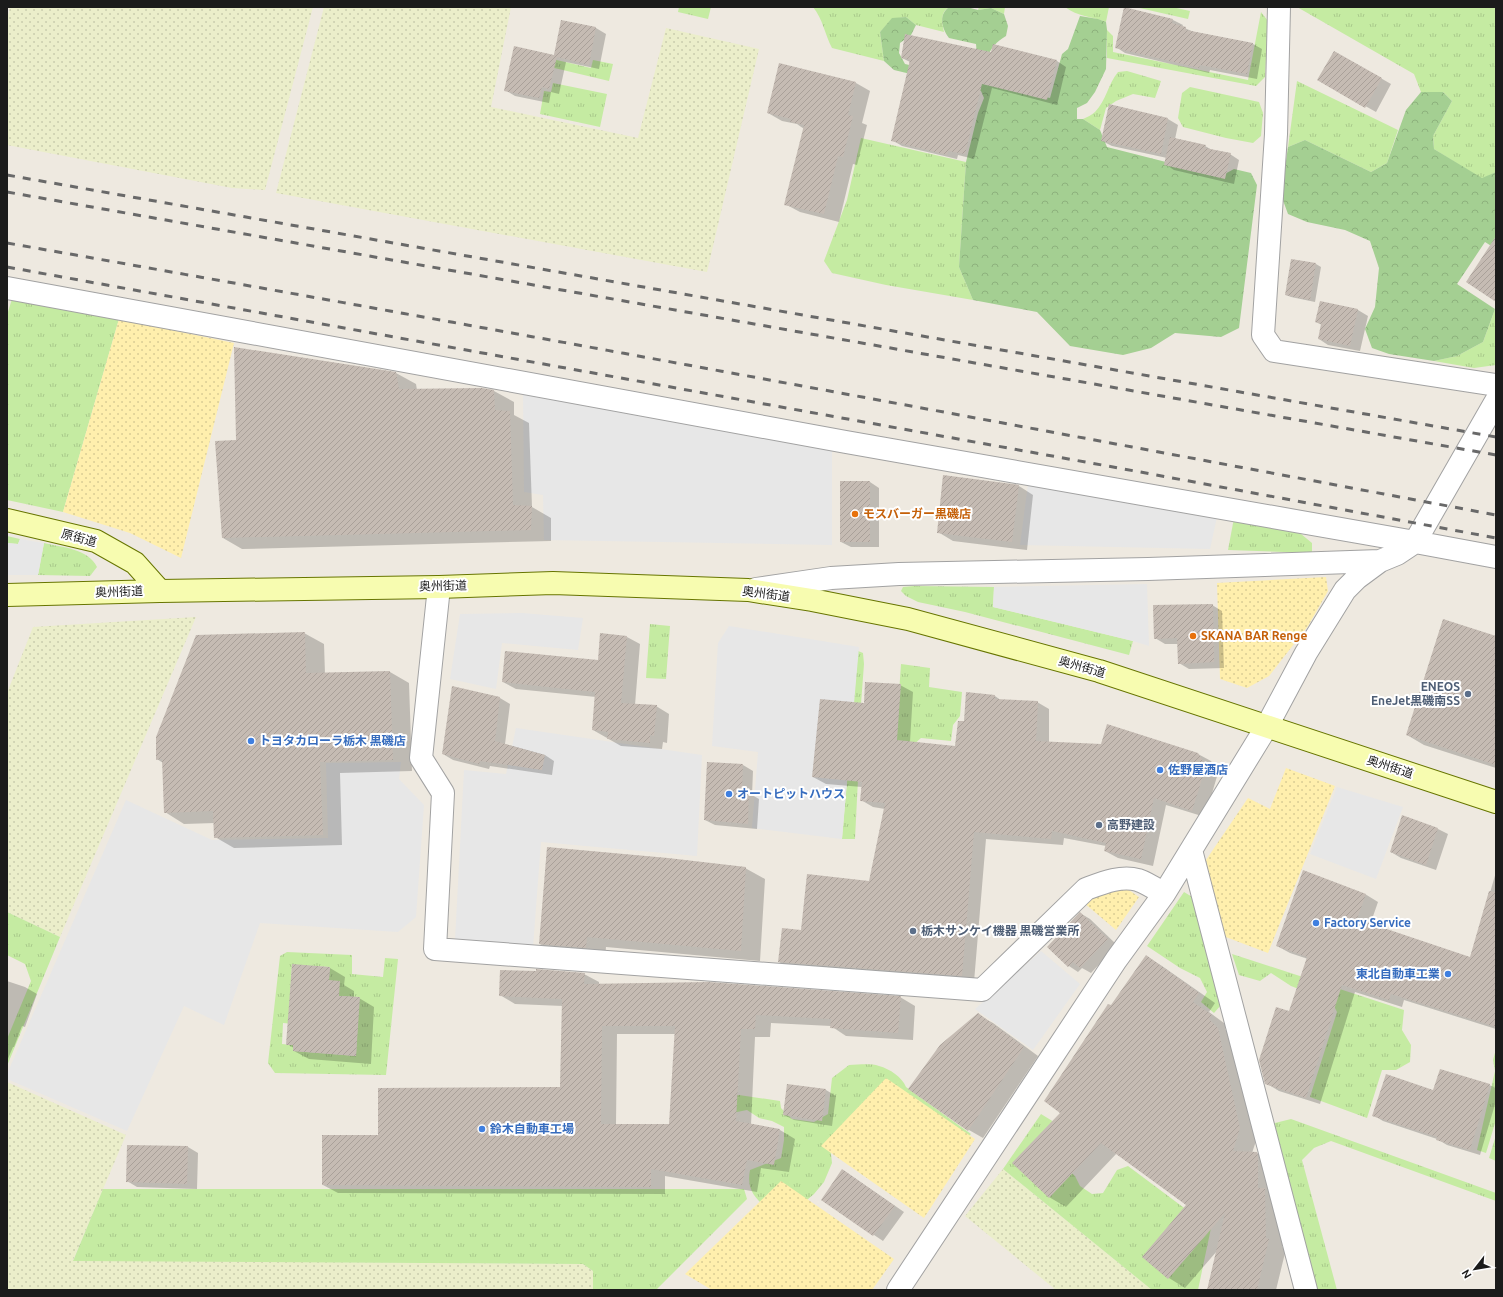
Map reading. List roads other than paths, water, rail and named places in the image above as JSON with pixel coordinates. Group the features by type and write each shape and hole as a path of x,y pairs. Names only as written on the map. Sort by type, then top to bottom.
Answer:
{"main road":[{"name":"原街道","path":"7,520 96,541 135,563 160,591"},
{"name":"奥州街道","path":"7,595 439,587 552,583 748,590 812,600 908,619 1099,672 1496,802"}],"street":[{"path":"1279,7 1276,134 1263,335 1274,351 1496,384"},
{"path":"7,288 846,442 1496,557"},
{"path":"898,1290 1116,960 1164,894 1267,726 1306,653 1345,590 1357,578 1380,561 1397,554 1415,542 1496,401"},
{"path":"748,590 831,578 899,574 1148,569 1380,561"},
{"path":"439,587 421,758 443,793 435,949 982,990 1086,889 1103,882 1125,879 1138,880 1164,894"},
{"path":"1191,850 1306,1290"}],"railway":[{"path":"7,175 1496,437"},
{"path":"7,192 1496,455"},
{"path":"7,243 380,309 1496,515"},
{"path":"7,267 1124,469 1496,538"}],"place":[{"name":"モスバーガー黒磯店","path":"855,514"},
{"name":"SKANA BAR Renge","path":"1193,636"},
{"name":"ENEOS EneJet黒磯南SS","path":"1468,694"},
{"name":"トヨタカローラ栃木 黒磯店","path":"251,741"},
{"name":"佐野屋酒店","path":"1160,770"},
{"name":"オートピットハウス","path":"729,794"},
{"name":"高野建設","path":"1099,825"},
{"name":"Factory Service","path":"1316,923"},
{"name":"栃木サンケイ機器 黒磯営業所","path":"913,931"},
{"name":"東北自動車工業","path":"1448,974"},
{"name":"鈴木自動車工場","path":"482,1129"}]}
